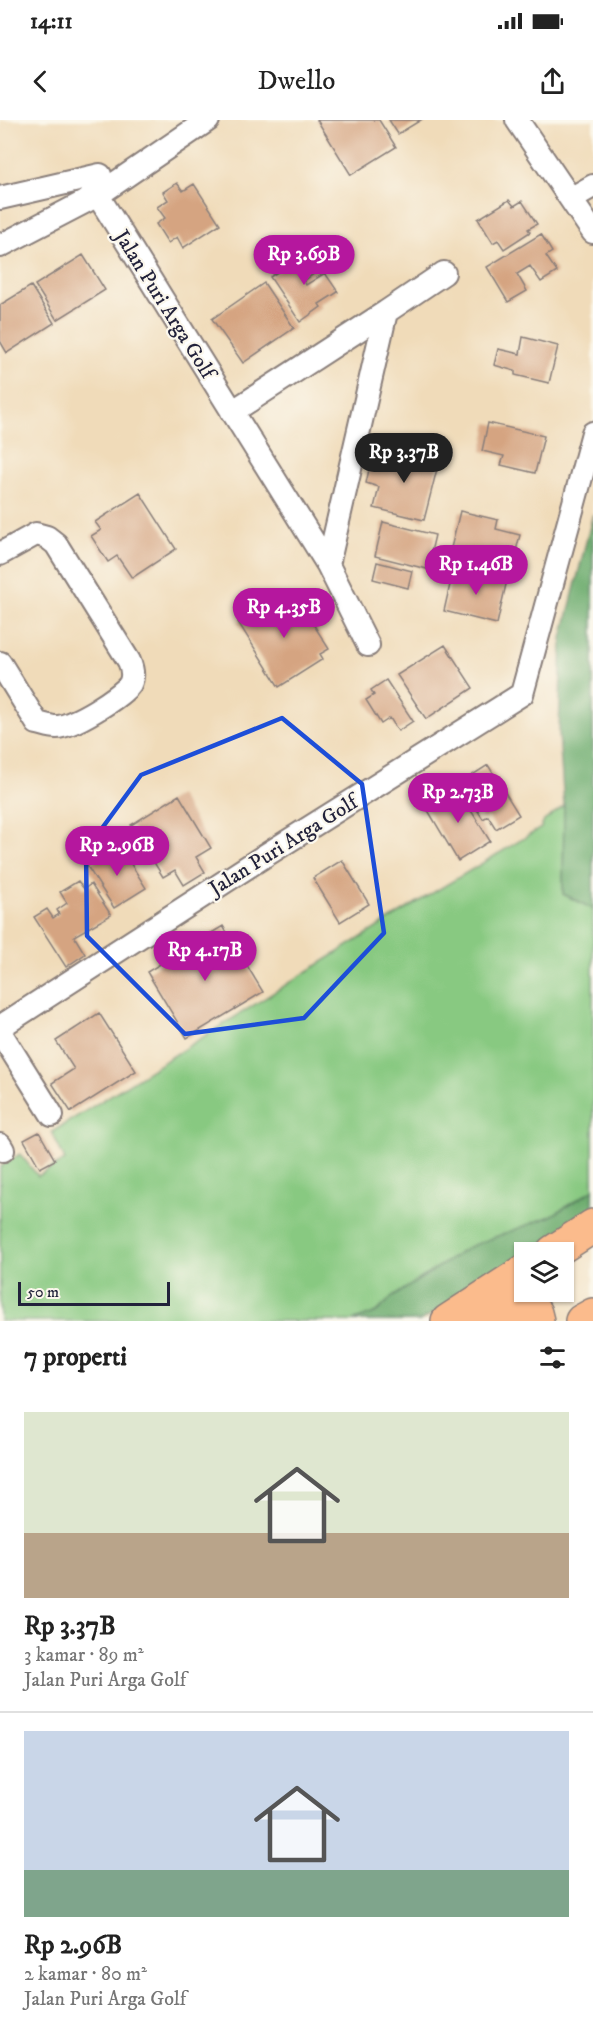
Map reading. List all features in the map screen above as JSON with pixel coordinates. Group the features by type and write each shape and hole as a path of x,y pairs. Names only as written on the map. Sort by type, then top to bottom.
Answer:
{"main road":[{"path":"568,1242 593,1226"},
{"path":"448,1321 514,1278"},
{"path":"492,1321 515,1308 523,1307 535,1313 537,1321"},
{"path":"582,1321 593,1315"}],"street":[{"path":"0,246 92,187 137,167 208,120"},
{"path":"517,120 593,232"},
{"path":"572,198 593,186"},
{"path":"0,198 92,187"},
{"name":"Jalan Puri Arga Golf","path":"92,187 328,565 368,645"},
{"path":"232,412 444,273"},
{"path":"328,565 386,312"},
{"name":"Jalan Puri Arga Golf","path":"0,1027 522,694 593,433"},
{"path":"0,554 36,534 47,537 56,544 129,661 132,675 129,685 89,715 57,727 37,723 0,663"},
{"path":"0,1032 52,1115"}],"highlighted area":[{"path":"282,718 362,784 384,933 304,1018 185,1034 87,936 86,850 141,775"}],"green space":[{"path":"593,514 593,909 563,894 564,806 559,733 562,638"},
{"path":"564,806 563,894 593,909 593,1190 551,1216 469,1247 391,1298 377,1312 353,1321 0,1321 0,1167 20,1154 38,1176 65,1160 52,1132 421,900 541,828 544,821"},
{"path":"593,1190 593,1212 545,1242 514,1242 514,1262 421,1321 353,1321 377,1312 391,1298 469,1247 551,1216"}],"building":[{"path":"317,120 379,120 396,147 351,175"},
{"path":"389,120 421,120 398,134"},
{"path":"177,183 183,191 194,184 220,224 183,248 177,237 168,243 156,224 165,218 157,207 168,200 163,192"},
{"path":"509,200 514,206 522,201 537,224 528,229 530,232 504,249 498,240 493,243 478,219"},
{"path":"541,234 552,252 546,256 557,272 541,282 530,266 517,274 527,291 508,302 487,267"},
{"path":"310,251 322,268 304,281 306,285 325,273 338,292 319,304 321,307 300,322 270,277"},
{"path":"83,255 105,290 57,320 35,285"},
{"path":"264,283 294,328 243,363 212,319"},
{"path":"31,286 54,323 7,353 0,341 0,305"},
{"path":"523,337 558,346 549,383 515,375 515,371 494,365 498,349 520,354"},
{"path":"488,423 544,436 535,473 501,465 504,456 482,451"},
{"path":"388,449 439,461 424,520 374,508 379,487 366,483 371,461 385,465"},
{"path":"140,493 176,549 132,578 117,556 108,562 91,536 101,530 95,522"},
{"path":"460,511 498,520 496,529 520,535 513,563 451,548"},
{"path":"383,522 435,535 427,569 375,556"},
{"path":"377,562 412,571 408,588 373,579"},
{"path":"454,567 507,580 497,624 444,611"},
{"path":"281,594 289,606 298,600 329,649 320,654 323,659 279,687 238,622"},
{"path":"445,645 473,688 426,719 397,675"},
{"path":"386,680 413,721 398,731 390,718 381,724 366,700 374,695 371,690"},
{"path":"488,765 519,815 496,829 488,816 483,819 460,783"},
{"path":"457,788 490,841 458,861 426,807"},
{"path":"179,795 211,848 196,857 205,872 184,885 175,870 163,877 131,825"},
{"path":"119,845 146,888 114,908 87,866"},
{"path":"342,860 369,904 340,922 313,878"},
{"path":"78,881 84,889 91,884 111,915 74,936 85,954 66,967 34,917 47,909 53,918 59,914 57,910 67,903 60,892"},
{"path":"223,926 263,992 187,1038 147,972"},
{"path":"99,1013 136,1071 71,1112 52,1083 74,1069 56,1041"},
{"path":"39,1132 55,1160 40,1168 24,1140"}]}
